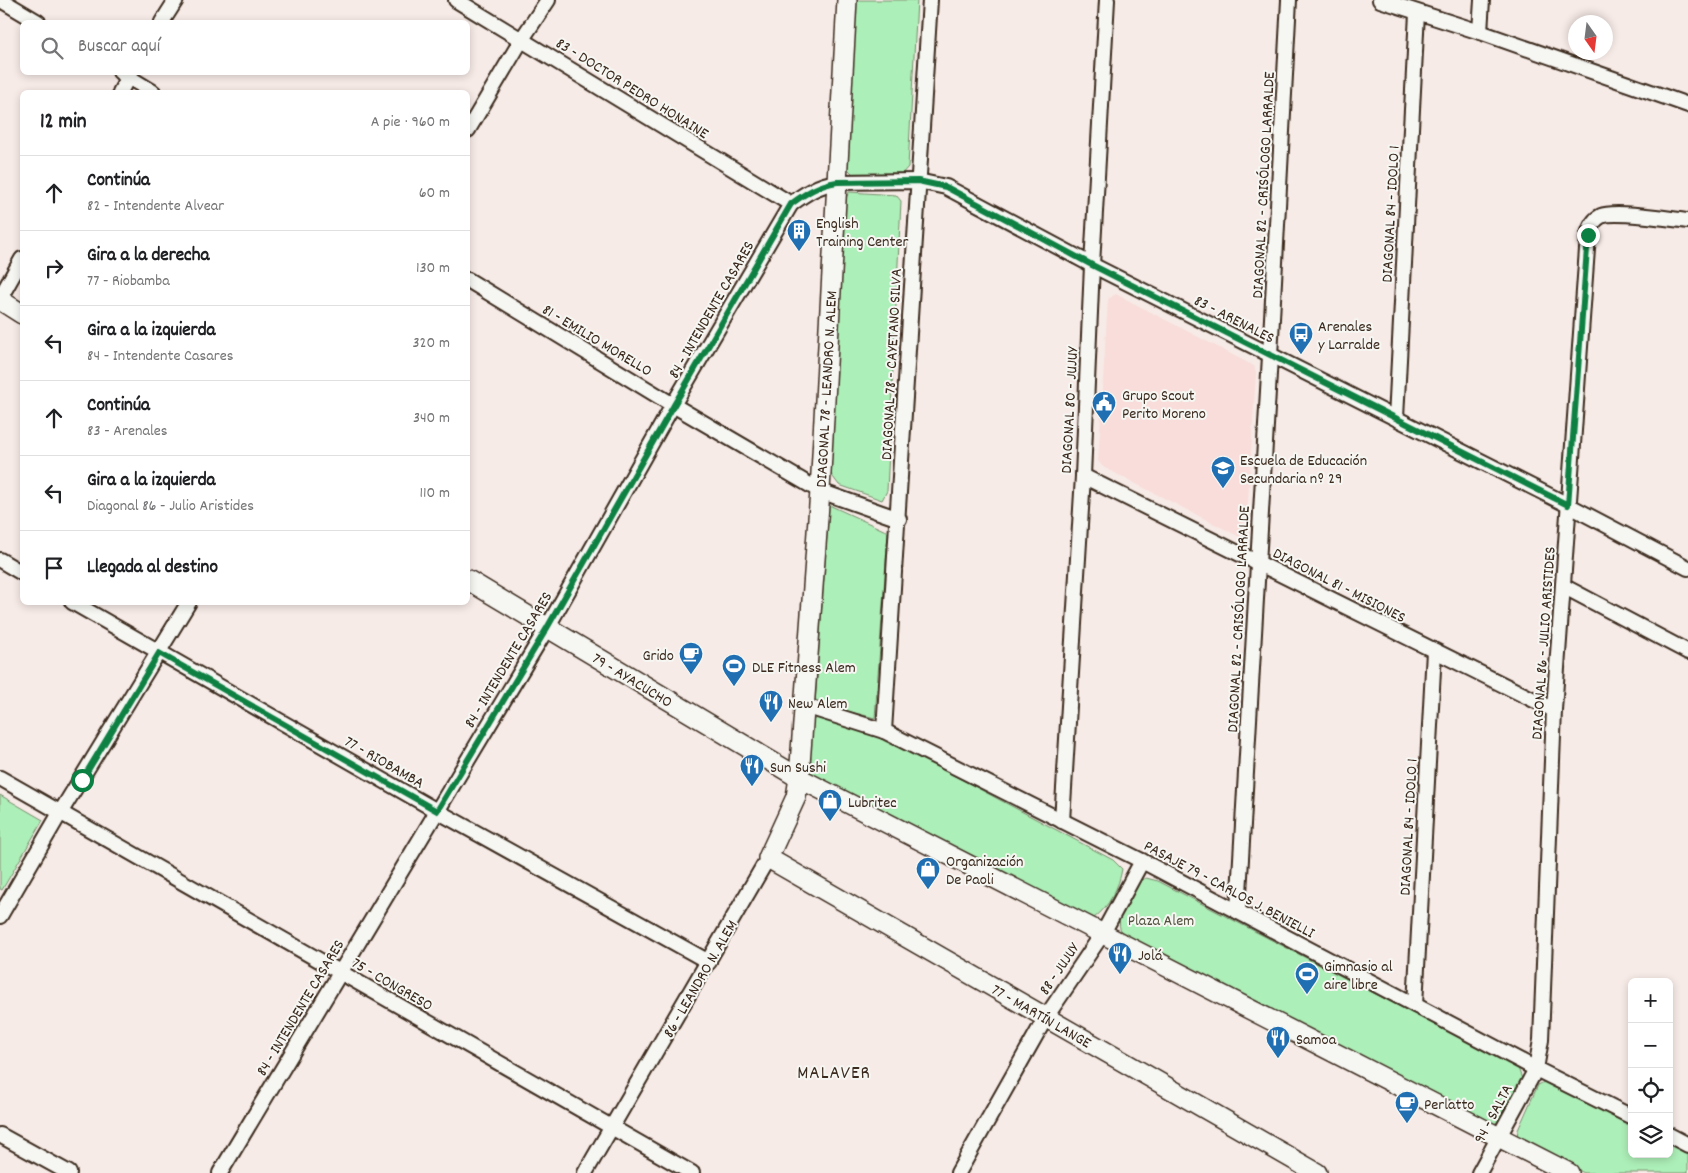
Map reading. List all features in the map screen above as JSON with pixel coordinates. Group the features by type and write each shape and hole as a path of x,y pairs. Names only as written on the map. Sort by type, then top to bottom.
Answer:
{"street":[{"path":"1,0 35,20"},
{"path":"163,20 176,0"},
{"name":"83 - DOCTOR PEDRO HONAINE","path":"456,0 791,204"},
{"path":"470,127 522,39 548,0"},
{"name":"DIAGONAL 78 - LEANDRO N. ALEM","path":"799,778 820,491 847,0"},
{"name":"DIAGONAL 78 - CAYETANO SILVA","path":"884,730 899,519 930,0"},
{"name":"DIAGONAL 80 - JUJUY","path":"1062,821 1083,476 1092,265 1107,0"},
{"name":"DIAGONAL 82 - CRISÓLOGO LARRALDE","path":"1238,911 1289,0"},
{"path":"1380,0 1480,32 1688,105"},
{"path":"1480,32 1482,0"},
{"name":"DIAGONAL 84 - IDOLO 1","path":"1396,418 1418,13"},
{"path":"121,90 127,75"},
{"path":"128,75 150,90"},
{"name":"83 - ARENALES","path":"837,182 918,181 946,187 1092,265 1568,505 1688,568"},
{"name":"84 - INTENDENTE CASARES","path":"220,1173 547,628 791,204 810,190 824,184 837,182"},
{"name":"DIAGONAL 86 - JULIO ARISTIDES","path":"1536,1069 1541,1040 1554,710 1589,228 1594,221 1609,214 1688,221"},
{"path":"20,263 0,299 20,313"},
{"name":"81 - EMILIO MORELLO","path":"470,281 820,491 899,519"},
{"name":"DIAGONAL 81 - MISIONES","path":"1083,476 1554,710"},
{"path":"0,560 20,572"},
{"name":"79 - AYACUCHO","path":"470,581 799,778 1569,1173"},
{"path":"1563,586 1688,652"},
{"name":"77 - RIOBAMBA","path":"77,605 437,811 709,962"},
{"path":"0,916 60,813 187,605"},
{"name":"DIAGONAL 84 - IDOLO 1","path":"1415,1005 1434,651"},
{"name":"PASAJE 79 - CARLOS J. BENIELLI","path":"805,706 884,730 1142,861 1536,1069 1628,1115"},
{"name":"75 - CONGRESO","path":"0,778 692,1173"},
{"name":"86 - LEANDRO N. ALEM","path":"585,1173 768,858 796,797 799,778"},
{"name":"77 - MARTÍN LANGE","path":"768,858 1317,1173"},
{"name":"88 - JUJUY","path":"958,1173 1046,1018 1103,933 1142,861"},
{"name":"94 - SALTA","path":"1479,1173 1536,1069"},
{"path":"0,1135 69,1173"},
{"path":"1673,1138 1688,1145"}],"shaded area":[{"path":"1116,294 1254,366 1256,372 1246,534 1240,537 1103,467 1098,461 1108,299"}],"green space":[{"path":"856,0 917,0 908,167 900,176 854,175 846,167"},
{"path":"849,192 896,195 901,201 887,491 882,500 839,485 830,473 845,200"},
{"path":"829,505 888,532 875,718 815,703"},
{"name":"Plaza Alem","path":"818,718 865,731 889,741 1113,860 1122,869 1116,890 1109,902 1094,918 1087,916 814,776 808,767 811,720"},
{"path":"0,795 43,820 2,890 0,889"},
{"name":"Plaza Alem","path":"1146,878 1158,881 1518,1068 1522,1079 1499,1120 1492,1126 1123,936 1119,922 1123,908 1139,881"},
{"path":"1549,1082 1628,1121 1628,1158 1673,1158 1673,1143 1688,1151 1688,1173 1584,1173 1521,1141 1517,1137 1518,1130 1538,1085"}],"place":[{"name":"English Training Center","path":"799,252"},
{"name":"Arenales y Larralde","path":"1301,355"},
{"name":"Grupo Scout Perito Moreno","path":"1104,424"},
{"name":"Escuela de Educación Secundaria nº 29","path":"1223,489"},
{"name":"Grido","path":"691,675"},
{"name":"DLE Fitness Alem","path":"734,687"},
{"name":"New Alem","path":"771,723"},
{"name":"Sun Sushi","path":"752,787"},
{"name":"Lubritec","path":"830,822"},
{"name":"Organización De Paoli","path":"928,890"},
{"name":"Jolá","path":"1120,975"},
{"name":"Gimnasio al aire libre","path":"1307,995"},
{"name":"Samoa","path":"1278,1059"},
{"name":"Perlatto","path":"1407,1124"}],"district":[{"name":"MALAVER","path":"834,1071"}],"route":[{"path":"82,780 159,653 437,811 547,628 791,204 810,190 824,184 837,182 918,181 946,187 1092,265 1568,505 1588,235"}]}
